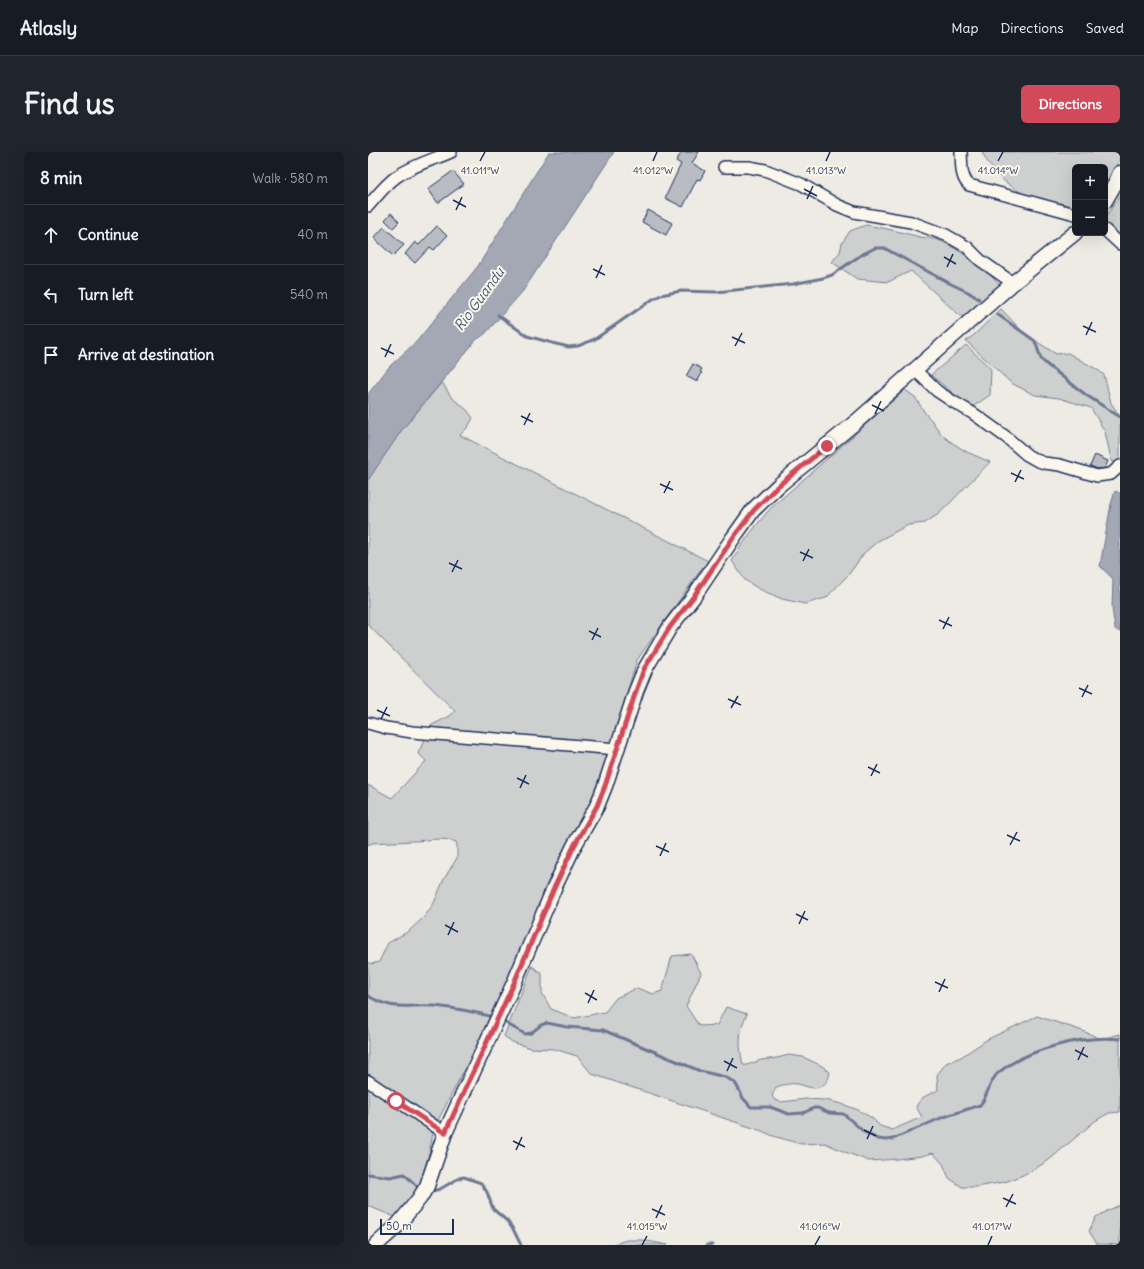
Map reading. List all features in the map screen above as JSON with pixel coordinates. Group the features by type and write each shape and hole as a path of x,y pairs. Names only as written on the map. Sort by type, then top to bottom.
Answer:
{"main road":[{"path":"1106,200 1120,173"},
{"path":"376,1245 397,1226 419,1199 427,1186 445,1133 514,983 555,886 574,846 597,806 644,669 670,627 694,596 733,538 754,510 779,485 857,421 1013,283 1072,235"}],"street":[{"path":"368,206 384,187 397,176 419,164 450,152"},
{"path":"961,152 963,175 969,184 1072,213"},
{"path":"724,167 749,167 765,170 801,184 845,209 854,212 911,222 946,235 967,248 980,260 1013,283"},
{"path":"1108,233 1120,244"},
{"path":"915,370 938,391 974,414 1006,437 1027,455 1036,460 1060,465 1097,476 1110,474 1120,466"},
{"path":"368,723 386,728 412,732 617,749"},
{"path":"368,1081 445,1133"}],"shaded area":[{"path":"982,152 1120,152 1117,168 1108,187 1108,164 1072,164 1072,212 1047,204 1021,193 999,176"},
{"path":"1120,196 1120,244 1108,232 1108,213"},
{"path":"866,225 935,239 943,242 971,259 989,274 1001,288 968,320 958,314 911,271 888,282 857,279 832,262 840,252 842,243 850,231"},
{"path":"1001,309 1025,334 1056,354 1068,353 1104,375 1111,403 1120,416 1120,474 1111,459 1105,432 1091,408 1059,398 1035,395 1011,383 966,341"},
{"path":"966,345 991,369 990,395 971,408 931,375"},
{"path":"442,382 451,397 467,410 473,418 468,427 460,435 712,563 702,568 637,660 591,805 545,888 526,943 478,1043 434,1128 429,1153 420,1184 412,1199 395,1217 368,1206 368,962 371,964 379,962 388,943 409,931 425,916 434,903 444,879 457,858 457,845 456,842 440,839 372,843 368,845 368,785 392,798 426,761 418,753 427,732 432,725 450,716 455,711 368,625 368,480 401,431"},
{"path":"905,390 915,397 942,435 967,452 990,462 940,513 925,523 908,525 878,541 864,553 849,574 826,598 805,604 782,599 759,589 745,580 732,561 745,540 765,514"},
{"path":"691,954 701,973 686,1006 699,1026 717,1025 726,1007 747,1014 742,1026 740,1039 743,1065 789,1055 803,1057 822,1066 830,1072 825,1083 817,1088 800,1084 787,1084 776,1087 772,1096 775,1100 781,1102 806,1099 825,1100 842,1104 858,1110 872,1118 880,1126 892,1130 922,1117 916,1107 923,1098 938,1090 937,1075 946,1063 961,1057 988,1039 1037,1016 1083,1031 1101,1039 1120,1034 1120,1112 1109,1113 1095,1121 1049,1160 1023,1175 1008,1181 993,1184 977,1187 962,1187 949,1178 943,1164 933,1153 922,1156 869,1161 825,1143 801,1144 773,1136 592,1074 577,1056 554,1049 530,1048 512,1042 504,1036 532,966 542,974 542,993 551,1009 574,1018 605,1012 616,998 637,988 653,994 662,991 672,956"},
{"path":"1120,1205 1120,1245 1097,1244 1089,1231 1096,1217"},
{"path":"627,1240 642,1240 668,1245 610,1245"}],"water":[{"name":"Rio Guandu","path":"549,152 614,152 523,291 485,334 476,340 401,431 368,480 368,394 389,367 417,341 478,266"},
{"path":"1115,491 1120,493 1120,632 1115,629 1112,608 1113,579 1100,566 1111,504"}],"building":[{"path":"682,152 699,152 692,163 705,171 700,180 697,179 683,207 665,198 681,164 676,161"},
{"path":"453,171 464,184 438,203 428,189"},
{"path":"648,210 672,223 666,235 642,222"},
{"path":"391,213 399,222 393,228 385,220"},
{"path":"437,226 447,236 434,250 430,247 415,263 405,254 415,242 419,245"},
{"path":"384,227 404,245 393,256 374,238"},
{"path":"693,364 702,369 700,372 702,373 697,382 686,376"},
{"path":"1095,455 1108,461 1105,468 1098,469 1090,466"}],"waterway":[{"path":"498,315 527,336 569,347 578,346 595,339 661,295 681,291 716,292 793,284 823,278 832,275 861,255 875,248 884,248 979,299"},
{"path":"997,314 1035,341 1041,359 1046,364 1086,395 1120,417"},
{"path":"368,996 394,1006 435,1006 464,1010 493,1017"},
{"path":"500,1020 525,1034 531,1033 541,1025 547,1023 567,1027 603,1030 700,1071 725,1077 734,1082 743,1098 751,1107 770,1107 789,1114 803,1113 814,1108 818,1108 829,1113 843,1114 864,1132 878,1139 886,1140 893,1139 941,1118 980,1105 995,1076 1010,1064 1024,1057 1073,1042 1089,1039 1120,1039"},
{"path":"368,1174 390,1177 404,1174 418,1187"},
{"path":"433,1191 464,1177 481,1183 487,1192 493,1209 507,1221 521,1245"},
{"path":"707,1245 712,1245"}],"route":[{"path":"396,1101 445,1133 514,983 555,886 574,846 597,806 644,669 670,627 694,596 733,538 754,510 779,485 827,446"}]}
